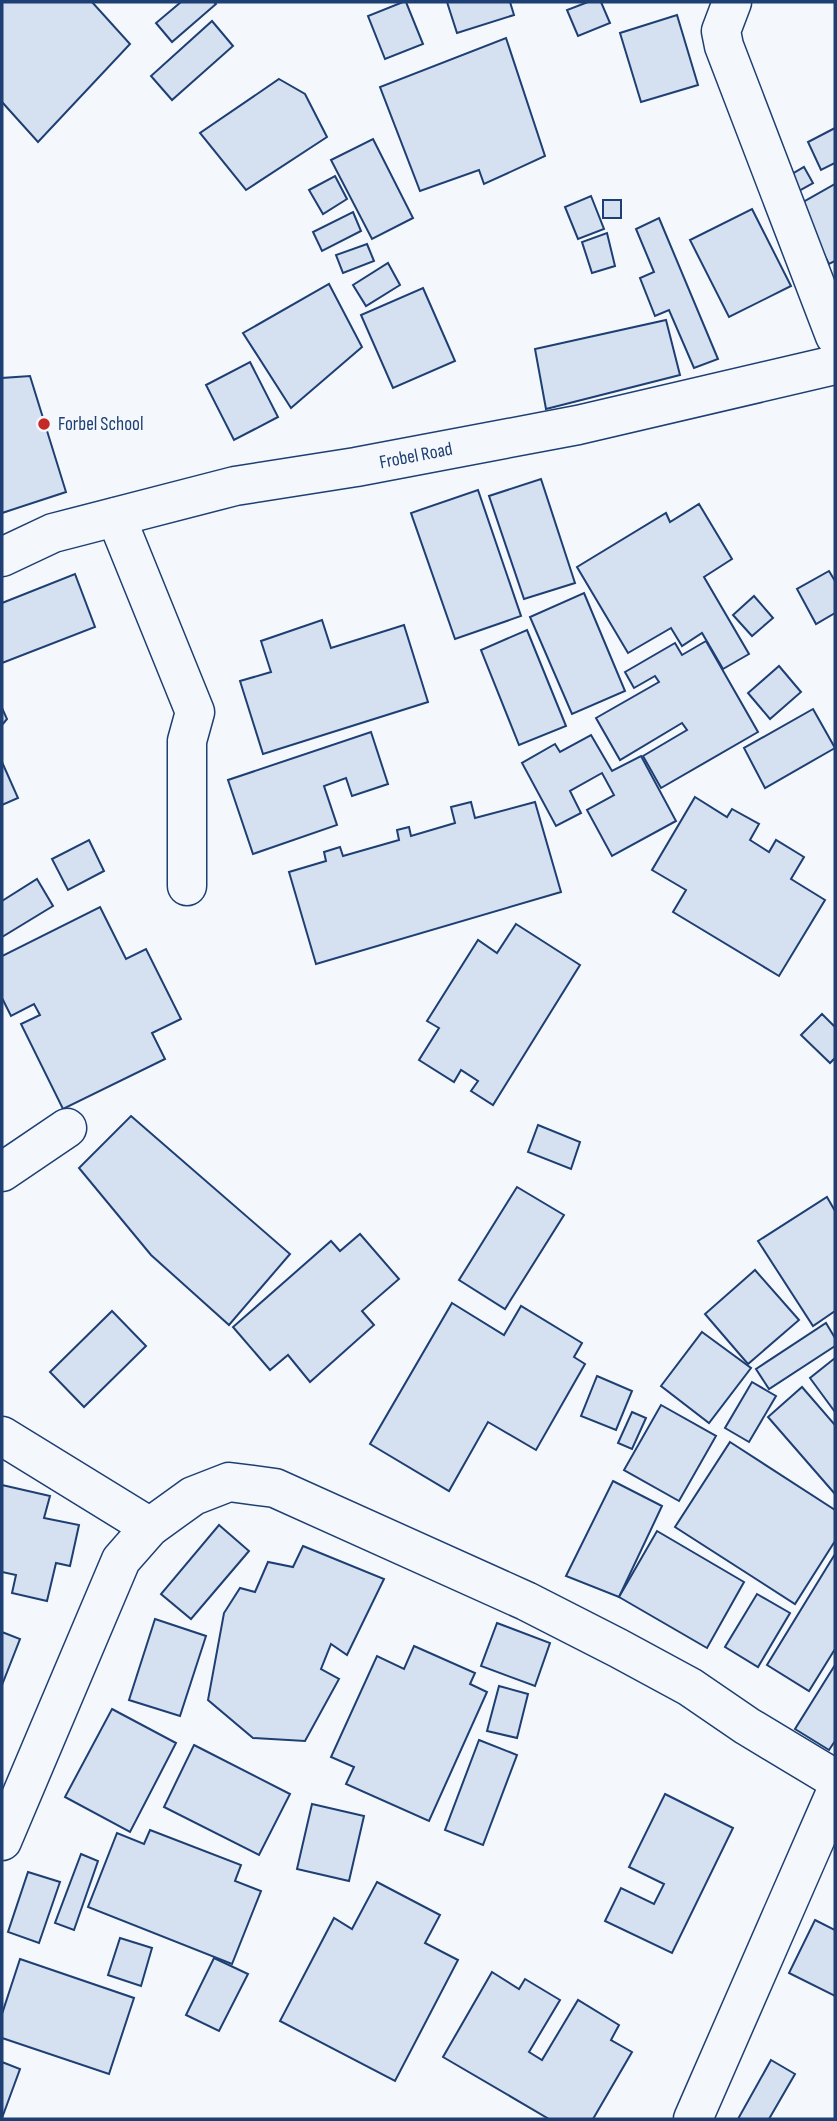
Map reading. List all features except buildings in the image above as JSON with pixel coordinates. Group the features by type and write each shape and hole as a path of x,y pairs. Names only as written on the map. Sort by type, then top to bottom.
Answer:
{"street":[{"path":"732,2 721,30 727,57 835,336"},
{"name":"Frobel Road","path":"2,557 53,533 235,486 356,467 578,425 835,365"},
{"path":"116,517 195,712 187,741 187,886"},
{"path":"2,1172 67,1128"},
{"path":"2,1436 150,1527"},
{"path":"2,1841 121,1560 150,1527 192,1496 229,1482 275,1488 526,1601 690,1687 747,1726 835,1779"},
{"path":"693,2119 835,1794"}],"place":[{"name":"Forbel School","path":"44,424"}]}
